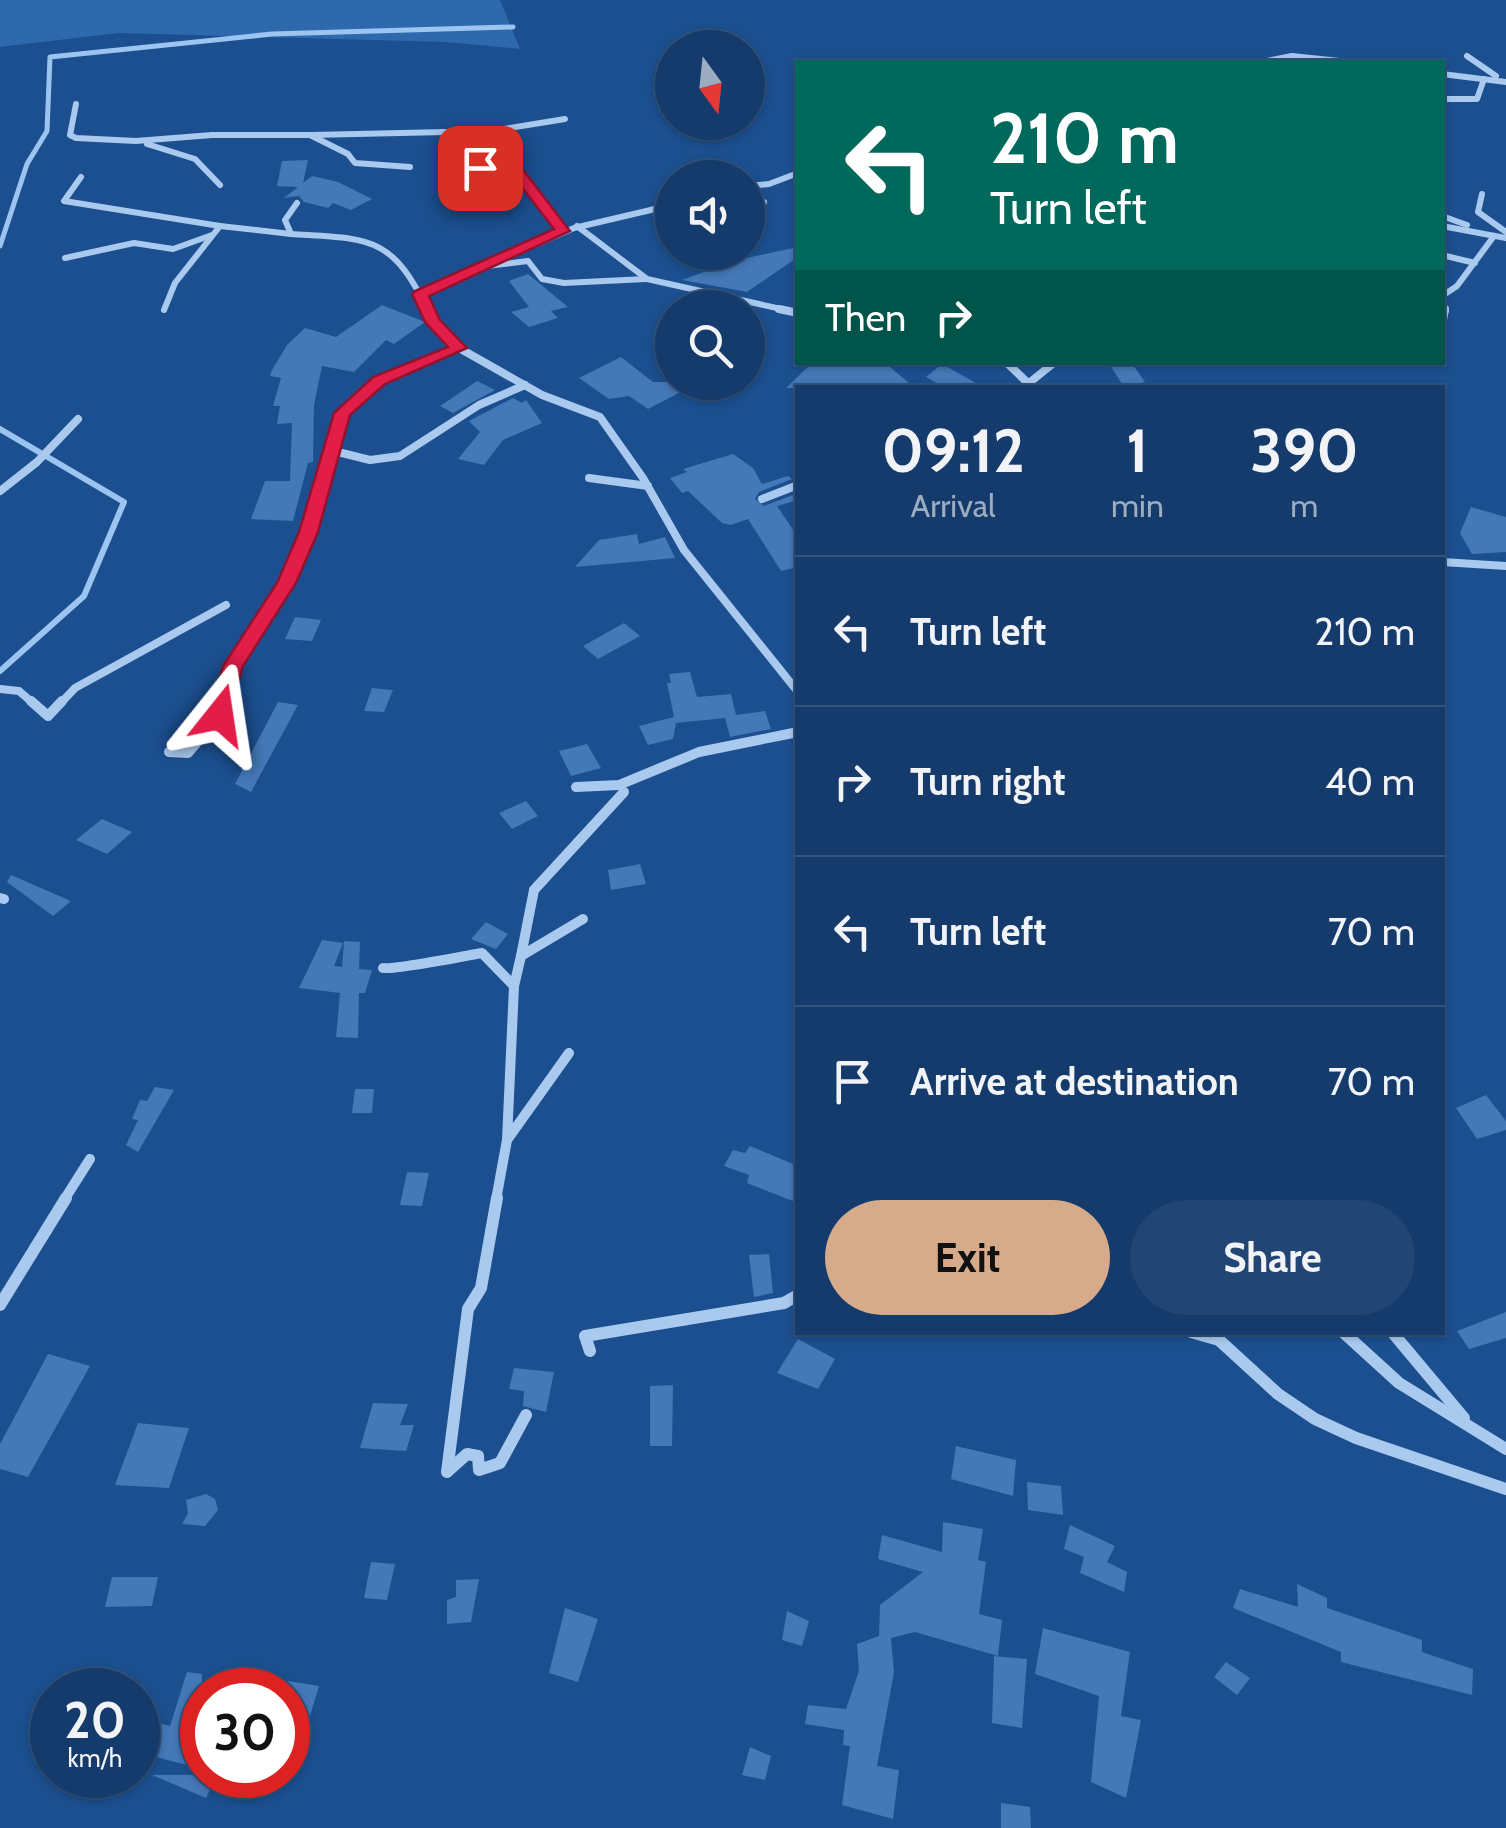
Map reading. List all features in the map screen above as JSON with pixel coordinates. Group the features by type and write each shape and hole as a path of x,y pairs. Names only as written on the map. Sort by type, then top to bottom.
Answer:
{"street":[{"path":"1271,60 1292,56 1331,60"},
{"path":"1467,56 1488,74 1506,81"},
{"path":"1445,74 1506,81"},
{"path":"1445,98 1477,99 1484,79"},
{"path":"76,104 70,134 76,138 136,141 212,135 491,131 566,119"},
{"path":"456,132 468,137 478,148 480,168 519,174 563,231"},
{"path":"310,135 348,154 355,163 378,168 410,167"},
{"path":"136,141 195,159 220,185"},
{"path":"776,182 795,174"},
{"path":"81,177 64,202 220,226 361,239 383,246 420,294 433,322 459,348 524,385 600,417 648,486 684,550 795,688"},
{"path":"765,184 795,183"},
{"path":"1482,194 1478,212 1506,235"},
{"path":"291,234 285,220 297,203"},
{"path":"420,294 563,231 655,207"},
{"path":"1445,217 1490,236"},
{"path":"164,310 175,283 220,226"},
{"path":"577,226 646,279"},
{"path":"1445,227 1490,236 1506,235"},
{"path":"65,258 132,242 146,246 162,244 173,249 213,235"},
{"path":"1445,296 1490,236"},
{"path":"1445,256 1474,262"},
{"path":"484,266 531,259 542,279 646,279 795,311"},
{"path":"169,752 188,754 220,715 234,666 286,583 308,532 342,413 379,380 459,348"},
{"path":"1009,365 1031,385 1052,365"},
{"path":"330,450 370,460 400,456 479,404 524,385"},
{"path":"0,490 37,462 78,418"},
{"path":"588,478 648,486"},
{"path":"762,499 795,486"},
{"path":"1445,562 1506,566"},
{"path":"0,689 19,692 48,716 75,688 226,605"},
{"path":"576,788 620,785 698,752 795,733"},
{"path":"526,1415 500,1463 479,1470 478,1456 467,1454 448,1472 468,1309 481,1288 507,1140 514,986 534,890 624,792"},
{"path":"520,956 583,918"},
{"path":"383,968 394,972 431,957 448,959 482,953 514,986"},
{"path":"507,1140 569,1053"},
{"path":"0,1305 90,1158"},
{"path":"590,1351 585,1336 784,1303 795,1297"},
{"path":"1201,1335 1219,1340 1278,1394 1315,1419 1506,1489"},
{"path":"1346,1335 1404,1388 1468,1422 1506,1449"},
{"path":"1395,1335 1468,1422"}],"shaded area":[{"path":"0,0 500,0 520,49 446,42 118,33 0,47"}],"building":[{"path":"308,160 303,183 312,176 338,182 372,199 351,210 333,203 328,208 304,202 299,196 284,198 298,187 277,186 282,161"},
{"path":"795,248 795,259 750,290 682,280 710,270 765,270 765,254"},
{"path":"528,274 568,307 551,311 558,318 529,327 511,312 529,307 509,281"},
{"path":"382,305 425,322 394,344 386,340 354,372 322,366 314,405 313,462 308,463 293,521 251,519 265,481 290,481 292,423 277,424 280,406 273,406 281,378 270,376 287,345 305,328 336,337"},
{"path":"621,357 655,382 655,400 665,400 648,409 629,396 609,399 579,378"},
{"path":"810,365 888,365 911,385 795,385 786,388"},
{"path":"944,365 980,385 940,385 926,377"},
{"path":"1110,365 1133,365 1145,382 1123,385"},
{"path":"477,381 495,390 453,413 440,406"},
{"path":"513,398 522,403 526,400 542,423 503,440 484,465 458,459 480,432 469,421"},
{"path":"733,454 753,468 762,484 788,476 792,479 759,492 755,499 764,506 795,494 795,501 777,506 795,533 795,568 781,571 748,519 731,525 722,523 688,491 682,493 670,478 687,472 683,469"},
{"path":"1471,507 1506,517 1506,552 1472,554 1460,533"},
{"path":"637,534 639,544 665,537 675,558 575,567 599,540"},
{"path":"295,617 321,620 312,641 285,639"},
{"path":"624,623 640,636 598,659 583,646"},
{"path":"690,672 697,697 731,694 736,715 765,711 771,729 730,737 725,718 676,723 673,739 648,745 639,726 674,717 667,683 671,683 669,674"},
{"path":"372,688 393,690 384,712 364,711"},
{"path":"278,702 298,705 251,792 235,784"},
{"path":"587,744 601,768 571,776 559,751"},
{"path":"526,801 538,816 512,829 499,813"},
{"path":"102,819 132,832 107,854 76,840"},
{"path":"640,864 646,884 611,890 608,870"},
{"path":"11,875 71,901 53,916 7,882"},
{"path":"486,922 508,934 496,949 471,939"},
{"path":"322,940 343,943 334,966 342,967 344,941 360,942 359,969 372,970 365,993 359,993 358,1038 336,1037 340,993 299,988"},
{"path":"155,1087 174,1090 138,1152 126,1145 138,1120 132,1119 140,1100 147,1101"},
{"path":"355,1089 374,1089 372,1113 352,1113"},
{"path":"1486,1095 1506,1121 1506,1130 1477,1139 1456,1108"},
{"path":"750,1146 795,1165 795,1202 747,1183 749,1175 724,1166 733,1150 745,1153"},
{"path":"407,1172 429,1173 422,1206 400,1205"},
{"path":"769,1254 773,1293 754,1297 749,1255"},
{"path":"1506,1312 1506,1338 1469,1349 1457,1331"},
{"path":"798,1339 835,1359 818,1389 777,1373"},
{"path":"48,1354 90,1366 28,1477 0,1469 0,1444"},
{"path":"514,1368 554,1372 546,1412 523,1406 524,1391 509,1389"},
{"path":"673,1385 672,1446 650,1446 650,1386"},
{"path":"373,1403 408,1404 400,1425 414,1425 406,1451 360,1448"},
{"path":"138,1423 189,1428 169,1488 115,1485"},
{"path":"956,1446 1016,1460 1013,1496 951,1479"},
{"path":"1027,1482 1061,1486 1063,1515 1028,1510"},
{"path":"206,1494 215,1499 218,1510 205,1526 182,1524 188,1513 186,1500"},
{"path":"943,1522 983,1529 978,1560 986,1562 979,1614 1002,1620 998,1656 915,1632 891,1638 894,1672 877,1766 899,1770 893,1819 842,1805 850,1746 843,1745 844,1730 805,1724 808,1705 846,1709 859,1671 857,1644 879,1636 880,1605 923,1572 878,1559 882,1535 942,1552"},
{"path":"1070,1525 1115,1546 1107,1562 1127,1572 1124,1592 1080,1573 1084,1557 1064,1549"},
{"path":"371,1562 395,1564 387,1600 364,1598"},
{"path":"112,1577 158,1577 152,1606 105,1607"},
{"path":"479,1579 471,1622 447,1624 447,1600 456,1597 456,1580"},
{"path":"1297,1584 1327,1598 1327,1608 1422,1640 1422,1652 1473,1669 1472,1695 1341,1662 1341,1652 1233,1608 1240,1589 1298,1607"},
{"path":"565,1608 598,1619 578,1682 549,1673"},
{"path":"787,1611 809,1621 802,1646 782,1640"},
{"path":"1043,1628 1130,1652 1121,1716 1141,1720 1126,1798 1091,1782 1099,1696 1035,1674"},
{"path":"994,1656 1027,1659 1022,1728 992,1723"},
{"path":"1226,1662 1250,1678 1237,1695 1214,1677"},
{"path":"310,1685 319,1686 310,1716"},
{"path":"180,1694 180,1763 160,1758 160,1724 170,1726"},
{"path":"750,1747 771,1756 765,1780 742,1775"},
{"path":"160,1775 180,1775 180,1787 160,1778"},
{"path":"1001,1803 1030,1807 1031,1828 1001,1828"}],"waterway":[{"path":"0,246 27,164 47,131 50,57 272,34 513,27"},
{"path":"0,429 124,502 84,596 0,671"}],"route":[{"path":"220,715 234,666 286,583 308,532 342,413 379,380 459,348 433,322 420,294 563,231 519,174 480,168"}]}
